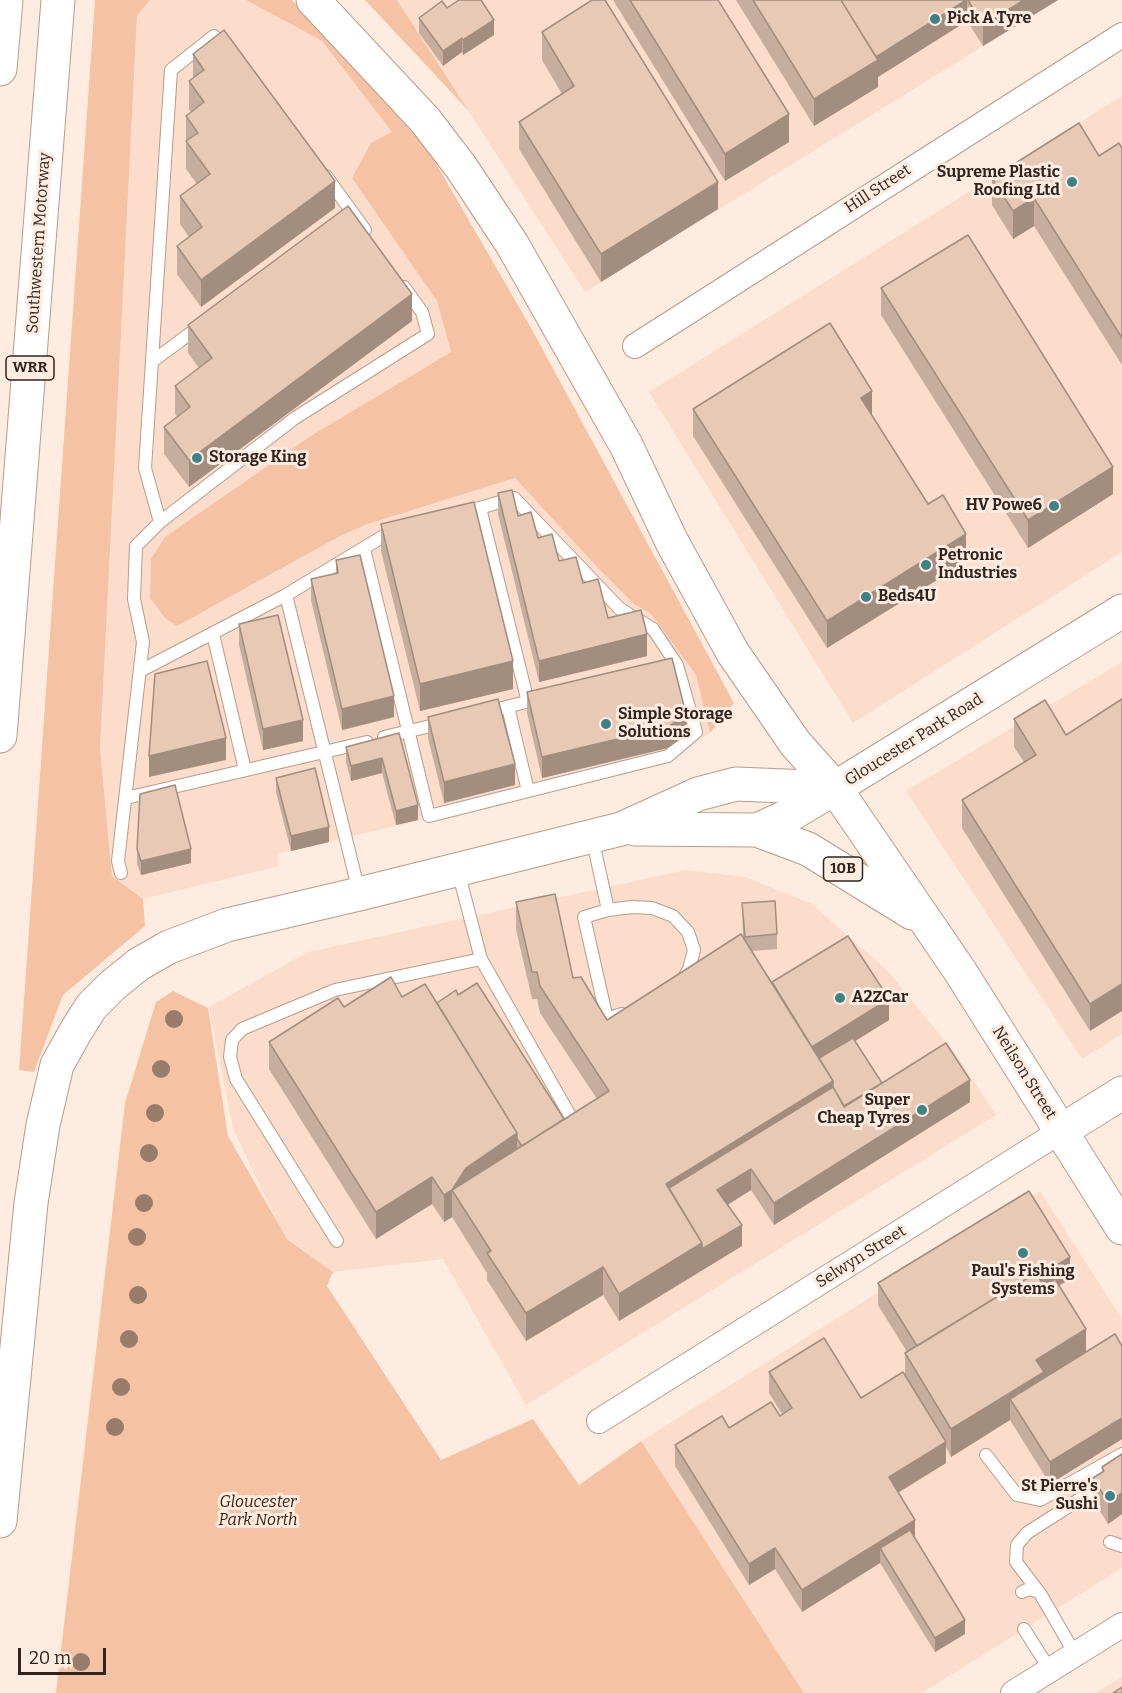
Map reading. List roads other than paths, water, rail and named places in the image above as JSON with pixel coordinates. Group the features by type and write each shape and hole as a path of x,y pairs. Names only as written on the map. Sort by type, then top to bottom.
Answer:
{"main road":[{"path":"0,69 6,0"},
{"name":"Southwestern Motorway","path":"0,736 58,0"},
{"name":"Neilson Street","path":"313,0 425,120 461,167 512,244 626,445 672,542 733,653 795,743 835,788 960,971 1122,1228"},
{"name":"Gloucester Park Road","path":"0,1521 31,1203 43,1125 57,1065 91,1007 113,985 139,964 169,947 227,925 458,871 606,833 698,794 736,784 835,788 1122,611"},
{"path":"757,830 788,816 835,788"},
{"name":"Gloucester Park Road","path":"606,833 717,828 757,830"},
{"name":"Neilson Street","path":"757,830 808,849 924,920"},
{"name":"Selwyn Street","path":"1061,1131 1122,1093"}],"street":[{"name":"Hill Street","path":"635,346 1122,34"},
{"name":"Selwyn Street","path":"599,1421 1061,1131"},
{"path":"1013,1693 1122,1625"}],"lane":[{"path":"160,522 145,468 171,70 214,36 236,59"},
{"path":"319,166 349,217 372,240"},
{"path":"121,873 117,861 143,642 134,599 136,546 160,522 295,418 428,334 422,312 397,276"},
{"path":"153,361 214,315"},
{"path":"364,549 429,816 668,756 696,732 672,666 653,629 620,609 514,498 447,518"},
{"path":"480,508 528,702"},
{"path":"140,671 286,596 381,537 404,530"},
{"path":"286,596 359,894"},
{"path":"213,634 245,770"},
{"path":"475,715 551,696"},
{"path":"508,707 528,791"},
{"path":"126,798 453,720"},
{"path":"606,833 608,910"},
{"path":"458,871 481,959 573,1121"},
{"path":"639,1008 607,1019 584,917 608,910 632,907 652,908 672,916 688,932 694,950 689,969 679,986"},
{"path":"337,1241 236,1079 230,1057 232,1040 242,1029 335,990 481,959"},
{"path":"986,1455 1017,1495 1040,1500 1122,1454"},
{"path":"1075,1654 1039,1592 1016,1562 1017,1545 1027,1533 1122,1472"},
{"path":"1022,1592 1029,1589 1039,1592"},
{"path":"1024,1629 1050,1670"}],"place":[{"name":"Pick A Tyre","path":"935,19"},
{"name":"Supreme Plastic Roofing Ltd","path":"1072,182"},
{"name":"Storage King","path":"197,458"},
{"name":"HV Powe6","path":"1054,506"},
{"name":"Petronic Industries","path":"926,565"},
{"name":"Beds4U","path":"866,597"},
{"name":"Simple Storage Solutions","path":"606,724"},
{"name":"A2ZCar","path":"840,998"},
{"name":"Super Cheap Tyres","path":"922,1110"},
{"name":"Paul's Fishing Systems","path":"1023,1253"},
{"name":"St Pierre's Sushi","path":"1110,1496"}],"park label":[{"name":"Gloucester Park North","path":"258,1512"}]}
